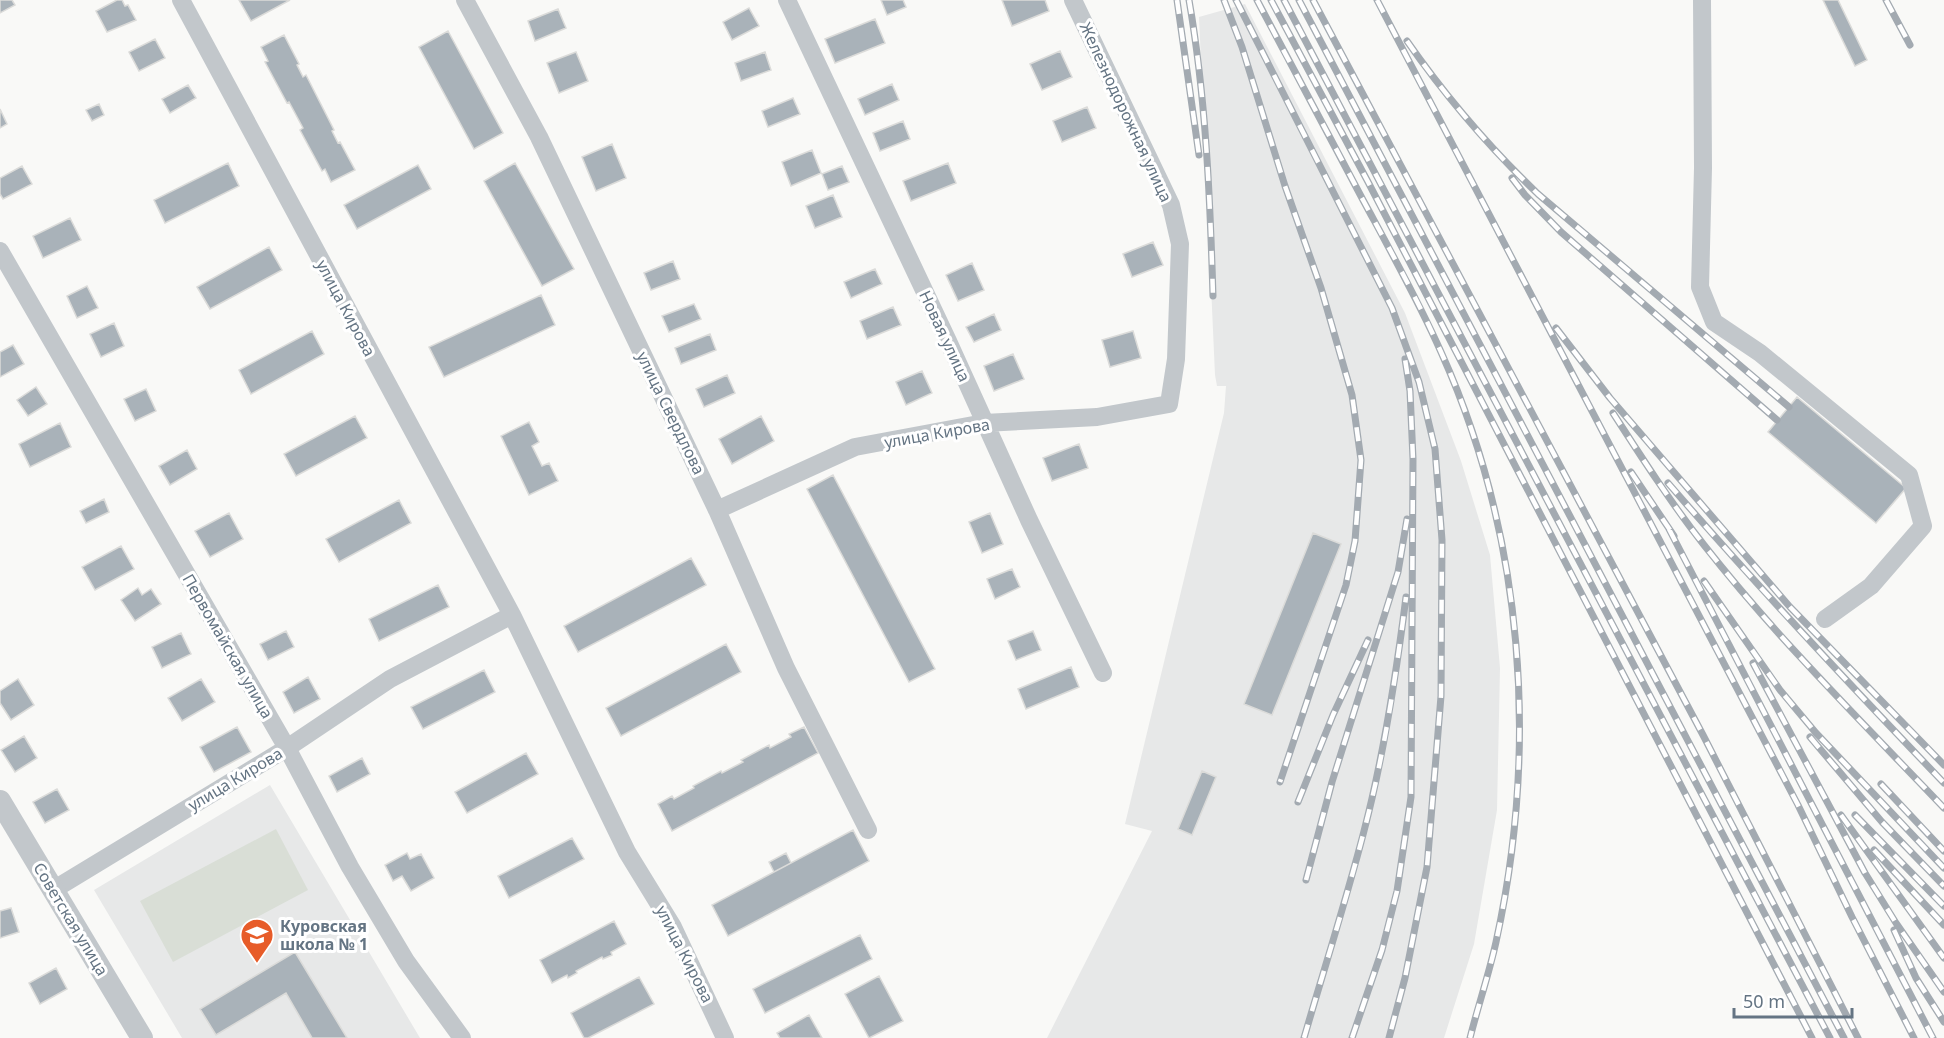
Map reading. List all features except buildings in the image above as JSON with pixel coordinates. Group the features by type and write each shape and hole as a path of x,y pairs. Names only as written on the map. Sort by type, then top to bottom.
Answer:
{"street":[{"name":"улица Кирова","path":"181,0 512,615 627,852 673,927 725,1038"},
{"name":"улица Свердлова","path":"465,0 539,137 717,510 786,668 868,830"},
{"name":"Новая улица","path":"787,0 1103,673"},
{"name":"Железнодорожная улица","path":"1073,0 1171,205 1180,244 1176,359 1169,404"},
{"path":"1702,0 1703,168 1700,287 1710,313 1714,322 1760,353 1909,475 1923,526 1871,586 1825,619"},
{"name":"Первомайская улица","path":"0,251 287,748 350,867 406,961 462,1038"},
{"name":"улица Кирова","path":"717,510 855,447 984,423 1097,417 1169,404"},
{"name":"улица Кирова","path":"53,890 287,748 390,679 512,615"},
{"name":"Советская улица","path":"0,801 142,1038"}],"shaded area":[{"path":"1245,4 1405,313 1461,461 1490,555 1500,668 1497,810 1474,944 1444,1038 1047,1038 1152,831 1125,824 1224,413 1226,386 1217,386 1215,375 1199,17"},
{"name":"Куровская школа № 1","path":"270,785 420,1038 182,1038 94,890"},
{"path":"276,829 308,890 173,962 140,901"}],"railway":[{"path":"1177,0 1199,155"},
{"path":"1189,0 1200,74 1209,185 1213,296"},
{"path":"1224,0 1242,47 1285,186 1321,288 1352,395 1361,460 1355,541 1346,585 1280,782"},
{"path":"1236,0 1392,308 1419,382 1435,449 1442,540 1441,696 1427,867 1405,978 1389,1038"},
{"path":"1257,0 1423,313 1469,422 1491,494 1506,568 1516,642 1519,718 1517,793 1509,868 1496,942 1470,1038"},
{"path":"1271,0 1367,180 1812,1038"},
{"path":"1284,0 1830,1038"},
{"path":"1299,0 1844,1038"},
{"path":"1313,0 1703,735 1858,1038"},
{"path":"1377,0 1798,805 1914,1038"},
{"path":"1886,0 1910,45"},
{"path":"1407,41 1469,121 1538,194 1789,407"},
{"path":"1512,178 1561,232 1777,420"},
{"path":"1556,328 1610,398 1790,607 1944,765"},
{"path":"1352,1038 1382,950 1397,891 1411,797 1413,459 1410,391 1405,359"},
{"path":"1613,413 1680,513 1732,579 1821,679 1944,808"},
{"path":"1631,472 1674,536"},
{"path":"1668,483 1735,560 1944,783"},
{"path":"1306,880 1332,782 1398,572 1407,519"},
{"path":"1669,529 1933,1038"},
{"path":"1704,581 1780,690 1816,733 1944,868"},
{"path":"1304,1038 1350,883 1378,773 1406,597"},
{"path":"1298,802 1333,715 1368,640"},
{"path":"1753,663 1865,873 1896,923 1944,992"},
{"path":"1810,737 1882,822 1944,886"},
{"path":"1881,784 1944,851"},
{"path":"1841,815 1944,958"},
{"path":"1855,815 1944,906"},
{"path":"1874,850 1944,925"},
{"path":"1894,930 1916,978 1944,1022"}],"place":[{"name":"Куровская школа № 1","path":"257,964"}]}
